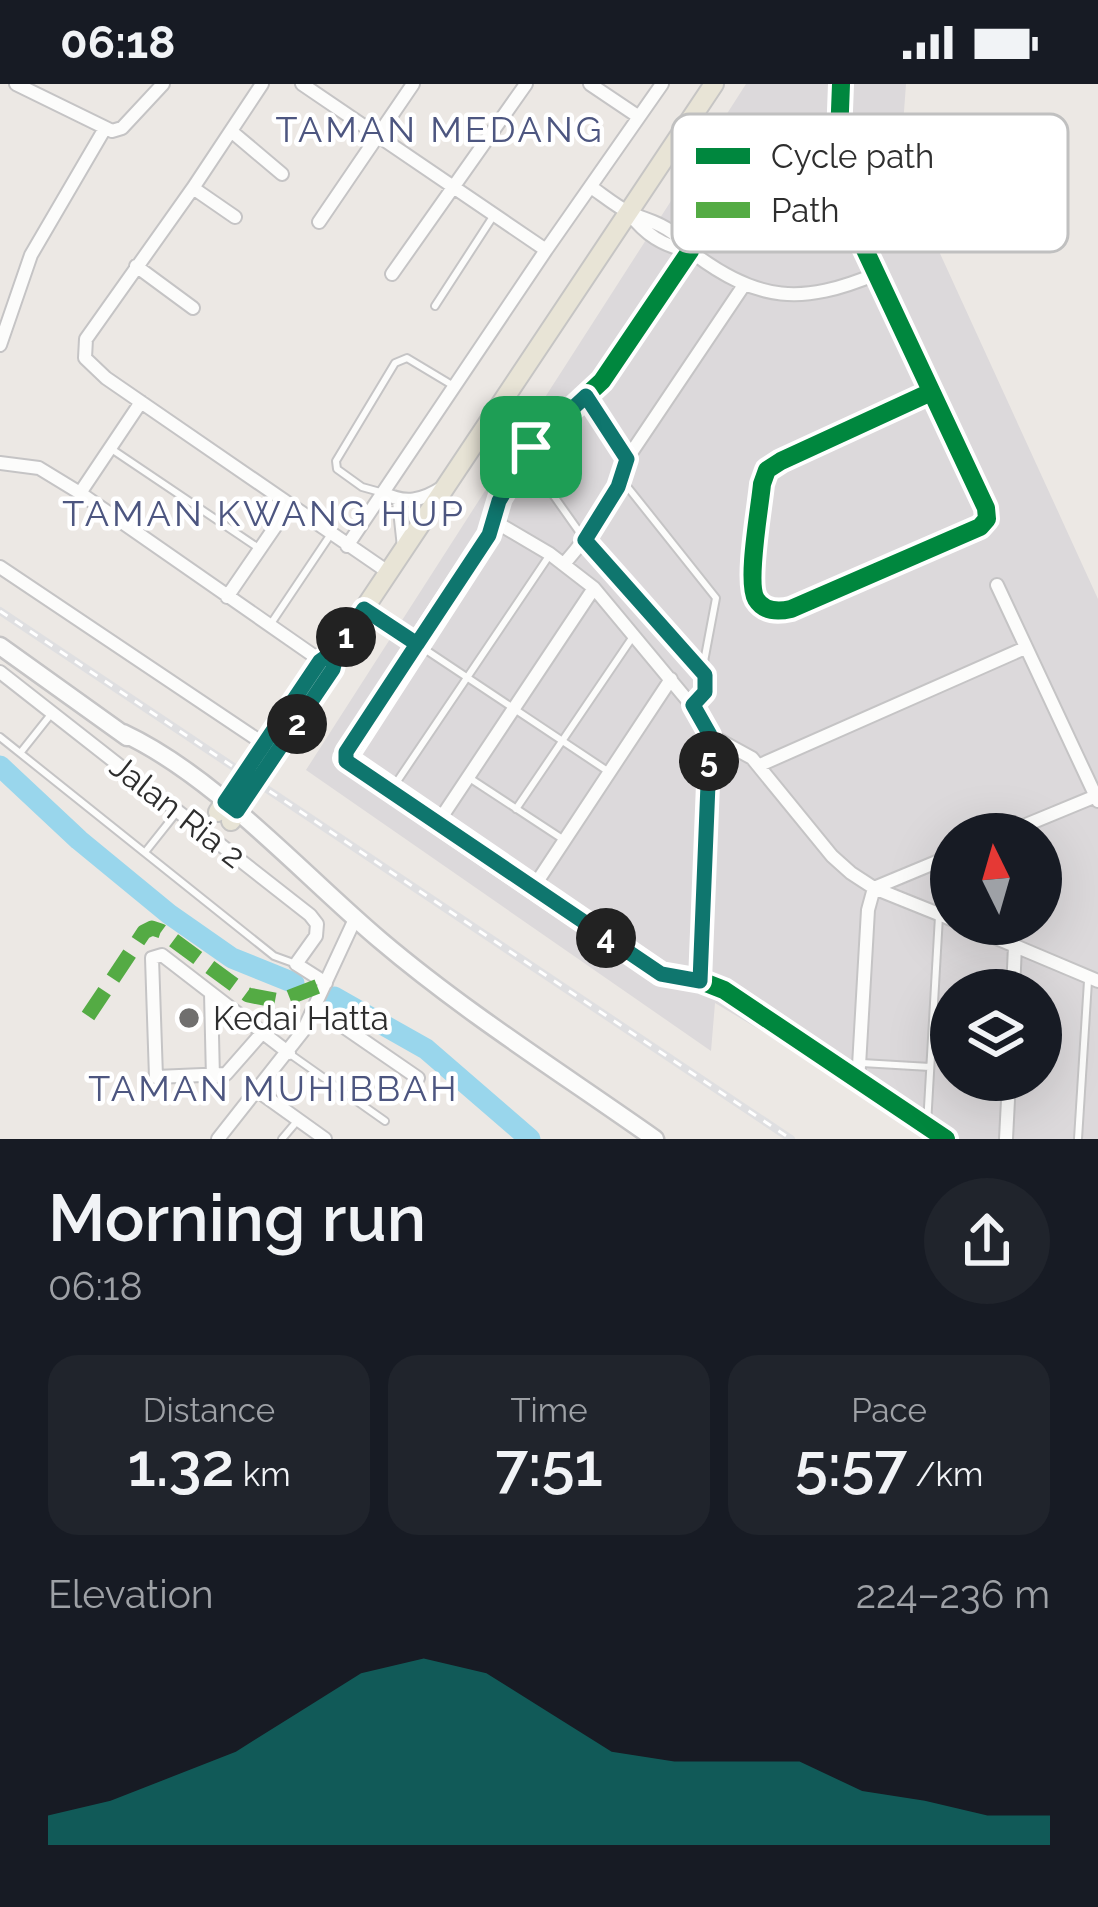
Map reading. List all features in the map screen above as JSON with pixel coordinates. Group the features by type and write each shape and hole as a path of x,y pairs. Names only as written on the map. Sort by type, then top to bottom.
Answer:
{"main road":[{"path":"694,114 714,84"},
{"path":"228,812 672,148"},
{"path":"0,646 228,812 450,994 655,1139"},
{"path":"228,812 264,745 327,665"}],"street":[{"path":"19,85 104,130 122,128 163,84"},
{"path":"262,84 86,339 84,349 91,365 141,402 388,572"},
{"path":"319,222 413,84"},
{"path":"392,274 526,84"},
{"path":"590,84 639,117"},
{"path":"347,546 662,84"},
{"path":"839,114 841,84"},
{"path":"305,85 547,250"},
{"path":"0,345 31,255 104,130"},
{"path":"231,131 282,174"},
{"path":"591,187 629,213 642,231 672,247"},
{"path":"193,188 235,217"},
{"path":"689,252 602,381 525,455 499,501 489,535 345,755 348,764 661,974 724,990 946,1139"},
{"path":"692,252 745,285 771,293 823,293 876,274"},
{"path":"866,252 876,274 932,392 986,508 984,524 791,610 771,610 759,604 753,586 761,484 767,470 932,392"},
{"path":"136,266 193,308"},
{"path":"564,564 585,540 627,459 745,285"},
{"path":"80,493 141,402"},
{"path":"0,464 40,468 327,665"},
{"path":"383,493 399,501 426,497 446,485"},
{"path":"399,501 404,549"},
{"path":"227,598 290,505"},
{"path":"494,521 550,554 593,588 693,705 710,735 700,981"},
{"path":"585,540 702,670 705,692 693,705"},
{"path":"0,567 264,745"},
{"path":"997,586 1097,798 1058,813"},
{"path":"437,824 593,588"},
{"path":"364,609 417,644"},
{"path":"760,766 1024,648"},
{"name":"Jalan Ria 2","path":"0,672 314,919 316,936 296,964"},
{"path":"533,888 671,679"},
{"path":"710,735 742,750 760,766 832,856 874,888 930,911"},
{"path":"874,888 930,865"},
{"path":"858,1083 868,910 874,888"},
{"path":"218,1139 289,1053 356,919"},
{"path":"1014,969 1015,946 1093,979"},
{"path":"262,1033 231,1071 213,1078 156,1077 152,958 162,955 289,1053"},
{"path":"296,964 326,983"},
{"path":"211,993 213,1078"},
{"path":"315,1007 418,1078"},
{"path":"258,1091 325,1139"},
{"path":"1006,1139 1008,1101"}],"lane":[{"path":"435,306 494,215"},
{"path":"383,493 362,487 337,469 336,461 395,363 407,358 453,386"},
{"path":"586,396 627,459"},
{"path":"110,448 260,549"},
{"path":"525,455 585,540"},
{"path":"621,478 716,598 702,670"},
{"path":"270,625 331,535"},
{"path":"390,792 550,554"},
{"path":"516,809 634,635"},
{"path":"417,644 609,772"},
{"path":"20,752 52,713"},
{"path":"0,737 274,956 296,964"},
{"path":"468,777 564,841"},
{"path":"146,851 178,811"},
{"path":"1078,1139 1093,979"},
{"path":"289,1053 386,1120"},
{"path":"859,1063 930,1067"},
{"path":"927,1128 930,1082"},
{"path":"282,1139 298,1120"}],"shaded area":[{"path":"746,84 906,84 904,114 727,114"},
{"path":"672,199 672,252 939,252 1098,599 1098,1139 942,1139 715,1003 711,1051 306,770"}],"waterway":[{"path":"0,766 79,840 169,914 232,958 294,983"},
{"path":"334,997 426,1049 530,1139"}],"railway":[{"path":"0,611 791,1139"}],"marked path":[{"path":"88,1016 144,932 152,928 248,995 280,1001 326,983"}],"cycle path":[{"path":"840,114 841,84"},
{"path":"689,252 602,381 531,447 500,498 489,535 345,758 661,974 724,990 946,1139"},
{"path":"866,252 986,508 987,519 980,527 791,609 763,606 756,599 752,577 767,470 931,392"}],"place":[{"name":"Kedai Hatta","path":"189,1018"}],"district":[{"name":"TAMAN MEDANG","path":"440,129"},
{"name":"TAMAN KWANG HUP","path":"264,513"},
{"name":"TAMAN MUHIBBAH","path":"274,1088"}],"route":[{"path":"531,447 499,501 489,535 417,644 364,609 338,648 320,661 225,802 237,811 258,784 333,669 338,648 364,609 417,644 346,752 346,761 661,974 700,981 710,735 693,705 705,692 705,675 585,540 618,487 627,459 586,396 531,447"}]}
